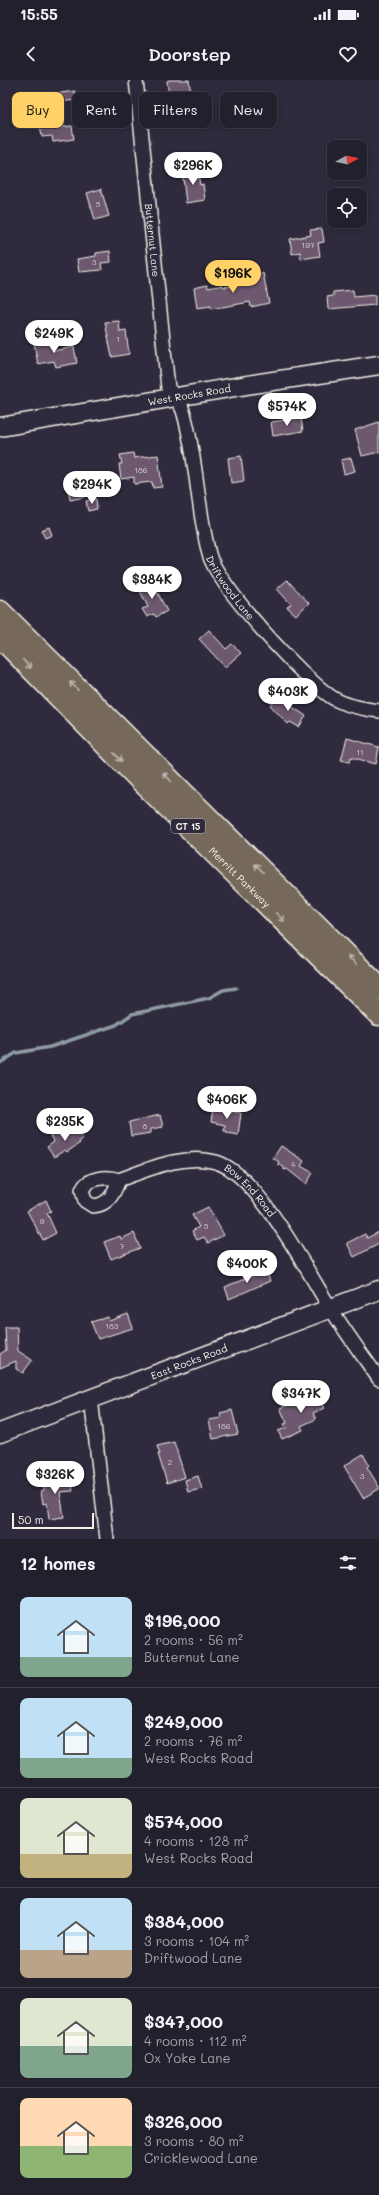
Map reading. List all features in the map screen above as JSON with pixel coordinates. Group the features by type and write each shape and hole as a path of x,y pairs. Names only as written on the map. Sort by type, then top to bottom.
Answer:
{"highway":[{"name":"Merritt Parkway","path":"0,612 379,988"},
{"name":"Merritt Parkway","path":"0,636 140,779 379,1014"}],"street":[{"name":"Butternut Lane","path":"136,80 168,388 176,398"},
{"name":"West Rocks Road","path":"0,427 247,385 379,365"},
{"name":"Driftwood Lane","path":"176,398 184,412 209,555 222,580 271,640 319,687 343,703 379,711"},
{"name":"Bow End Road","path":"119,1180 157,1166 188,1160 215,1162 234,1171 282,1228 331,1310 379,1379"},
{"name":"East Rocks Road","path":"0,1434 91,1398 331,1310 379,1290"},
{"path":"91,1398 107,1539"}],"building":[{"path":"189,80 191,92 168,92 167,81"},
{"path":"75,91 72,92 72,100 64,101 64,93"},
{"path":"72,126 74,139 53,142 52,136 42,137 41,128 64,128 64,127"},
{"path":"197,168 200,185 203,184 205,200 186,203 182,170"},
{"path":"101,189 109,216 95,220 87,193"},
{"path":"322,229 324,242 318,243 320,256 301,259 300,252 292,254 290,239 311,235 310,230"},
{"path":"110,251 111,262 101,263 102,270 79,272 77,259 96,256 96,253"},
{"path":"263,273 269,303 251,307 250,302 211,309 211,306 197,308 194,288 207,285 208,288 223,285 223,287 253,283 253,275"},
{"path":"353,290 354,297 375,295 375,305 328,309 327,297 333,296 333,292"},
{"path":"119,321 120,332 126,331 129,354 112,357 105,322"},
{"path":"51,340 53,351 74,347 77,363 56,367 54,361 38,364 34,343"},
{"path":"301,418 303,431 273,436 271,422"},
{"path":"379,422 379,452 362,456 355,430"},
{"path":"133,453 134,458 158,455 162,487 153,488 152,482 134,484 134,477 121,479 119,464 122,464 120,455"},
{"path":"241,456 244,481 231,483 228,458"},
{"path":"351,458 355,471 344,474 341,460"},
{"path":"76,475 76,477 82,476 85,497 70,500 67,481 69,476"},
{"path":"96,499 97,509 88,511 86,501"},
{"path":"49,527 52,535 45,538 41,530"},
{"path":"151,580 167,611 156,617 154,614 147,617 142,609 148,607 138,587"},
{"path":"287,580 309,603 296,615 287,607 291,604 277,589"},
{"path":"209,630 226,649 232,644 241,653 225,667 199,639"},
{"path":"281,696 291,706 306,716 299,727 290,722 288,724 270,705"},
{"path":"347,738 379,747 376,764 351,757 350,762 341,760"},
{"path":"213,1109 241,1113 238,1135 224,1131 225,1125 211,1122"},
{"path":"160,1115 163,1127 151,1129 151,1133 131,1136 129,1122"},
{"path":"76,1127 83,1138 79,1141 80,1143 67,1152 65,1150 54,1157 47,1147 54,1142 50,1136 57,1132 61,1137"},
{"path":"281,1146 304,1161 301,1166 313,1173 306,1184 287,1169 284,1170 284,1167 278,1164 279,1162 273,1158"},
{"path":"46,1200 51,1211 47,1213 56,1233 43,1240 27,1211"},
{"path":"208,1207 224,1235 208,1243 204,1237 197,1240 192,1231 199,1227 192,1215"},
{"path":"379,1232 379,1244 354,1257 347,1243 365,1234 367,1238"},
{"path":"134,1233 140,1248 111,1259 104,1242 120,1236 121,1239"},
{"path":"266,1270 270,1281 229,1299 225,1287"},
{"path":"128,1314 133,1328 98,1339 91,1322 108,1317 109,1321"},
{"path":"5,1327 17,1327 18,1351 32,1360 23,1373 16,1369 16,1361 0,1368 0,1354 6,1350"},
{"path":"316,1393 317,1396 323,1393 326,1401 321,1403 324,1408 313,1413 316,1419 301,1426 303,1430 282,1439 278,1431 286,1428 284,1424 287,1423 280,1408"},
{"path":"232,1410 238,1434 213,1439 209,1420 221,1418 220,1413"},
{"path":"174,1442 185,1477 167,1483 157,1446"},
{"path":"363,1454 369,1465 367,1467 379,1489 363,1498 344,1466"},
{"path":"51,1476 52,1481 71,1478 73,1491 60,1492 64,1517 49,1519 47,1503 43,1504 41,1491 44,1490 43,1477"},
{"path":"198,1476 202,1489 188,1492 185,1480"}],"waterway":[{"path":"0,1063 16,1053 50,1047 116,1025 132,1014 209,998 223,990 236,988"}]}
